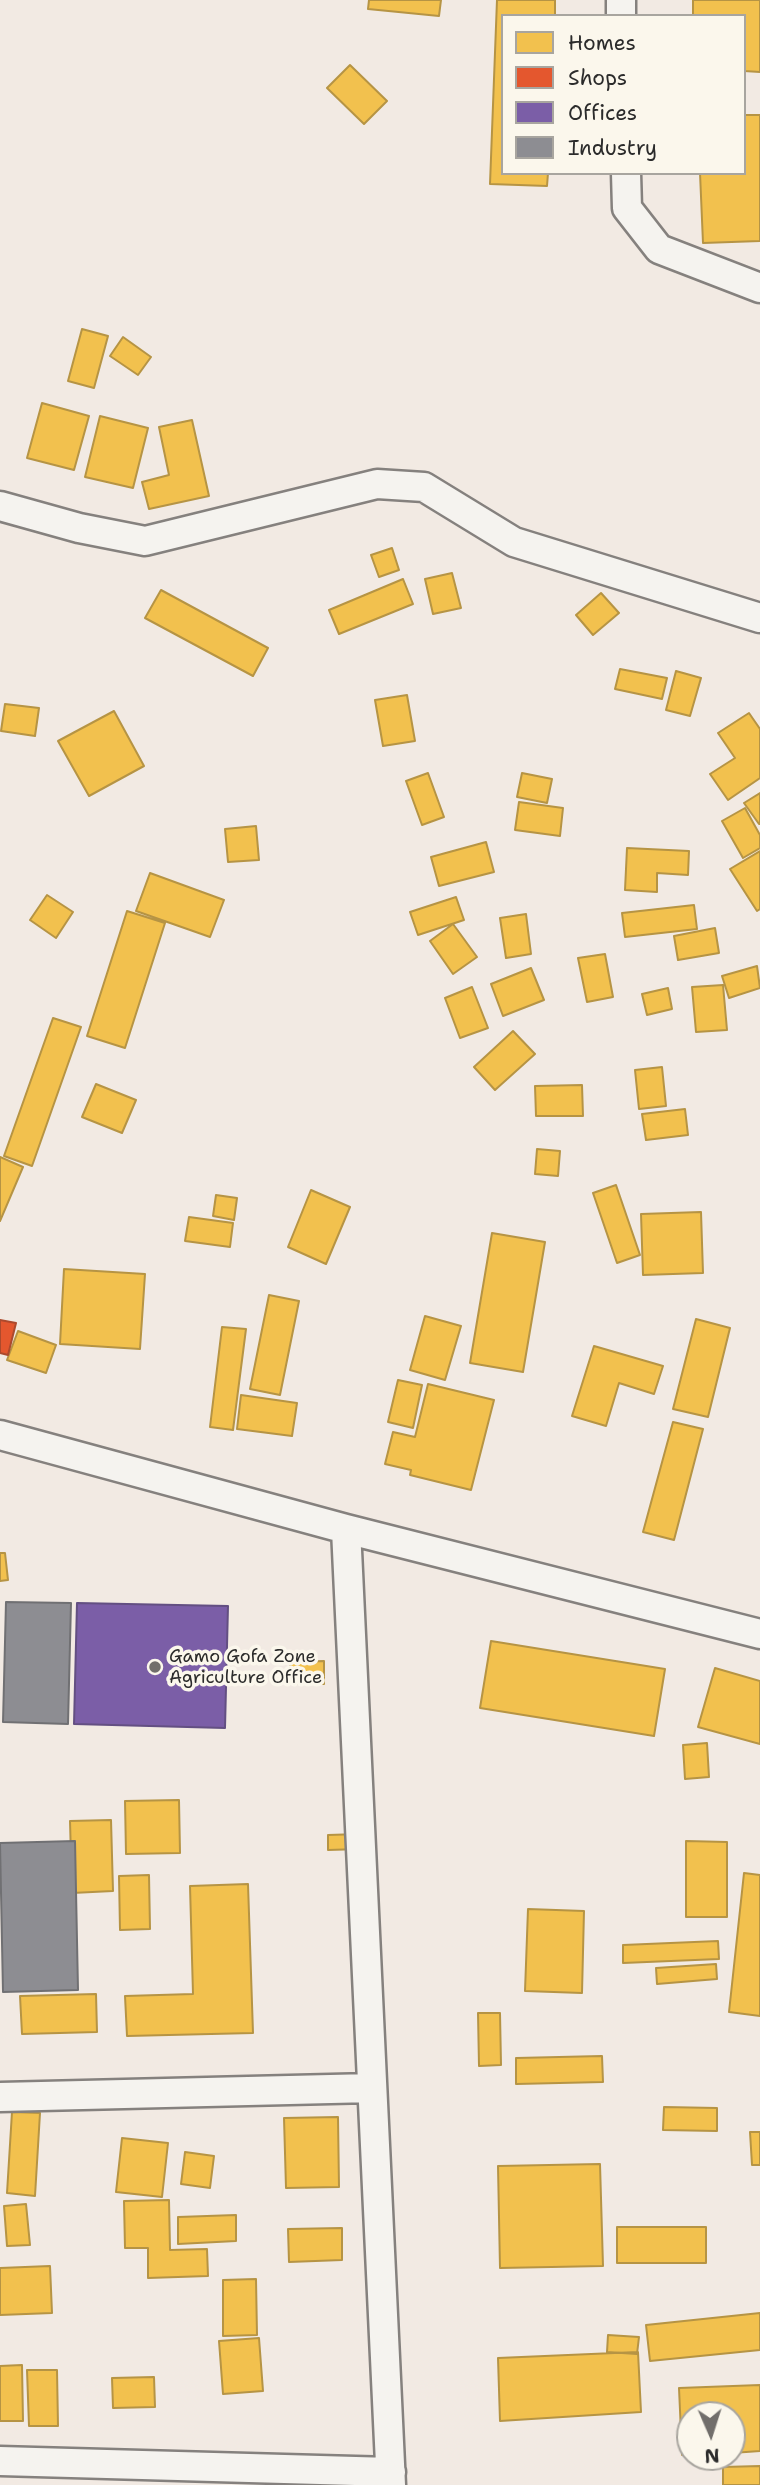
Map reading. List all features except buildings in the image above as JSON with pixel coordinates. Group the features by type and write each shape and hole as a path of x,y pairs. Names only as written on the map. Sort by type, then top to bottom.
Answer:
{"street":[{"path":"626,175 627,208 659,249 760,288"},
{"path":"0,506 79,528 145,541 377,484 424,487 514,542 760,618"},
{"path":"0,1435 346,1528 760,1634"},
{"path":"0,2461 391,2479 346,1528"},
{"path":"0,2097 372,2088"}],"place":[{"name":"Gamo Gofa Zone Agriculture Office","path":"155,1667"}]}
